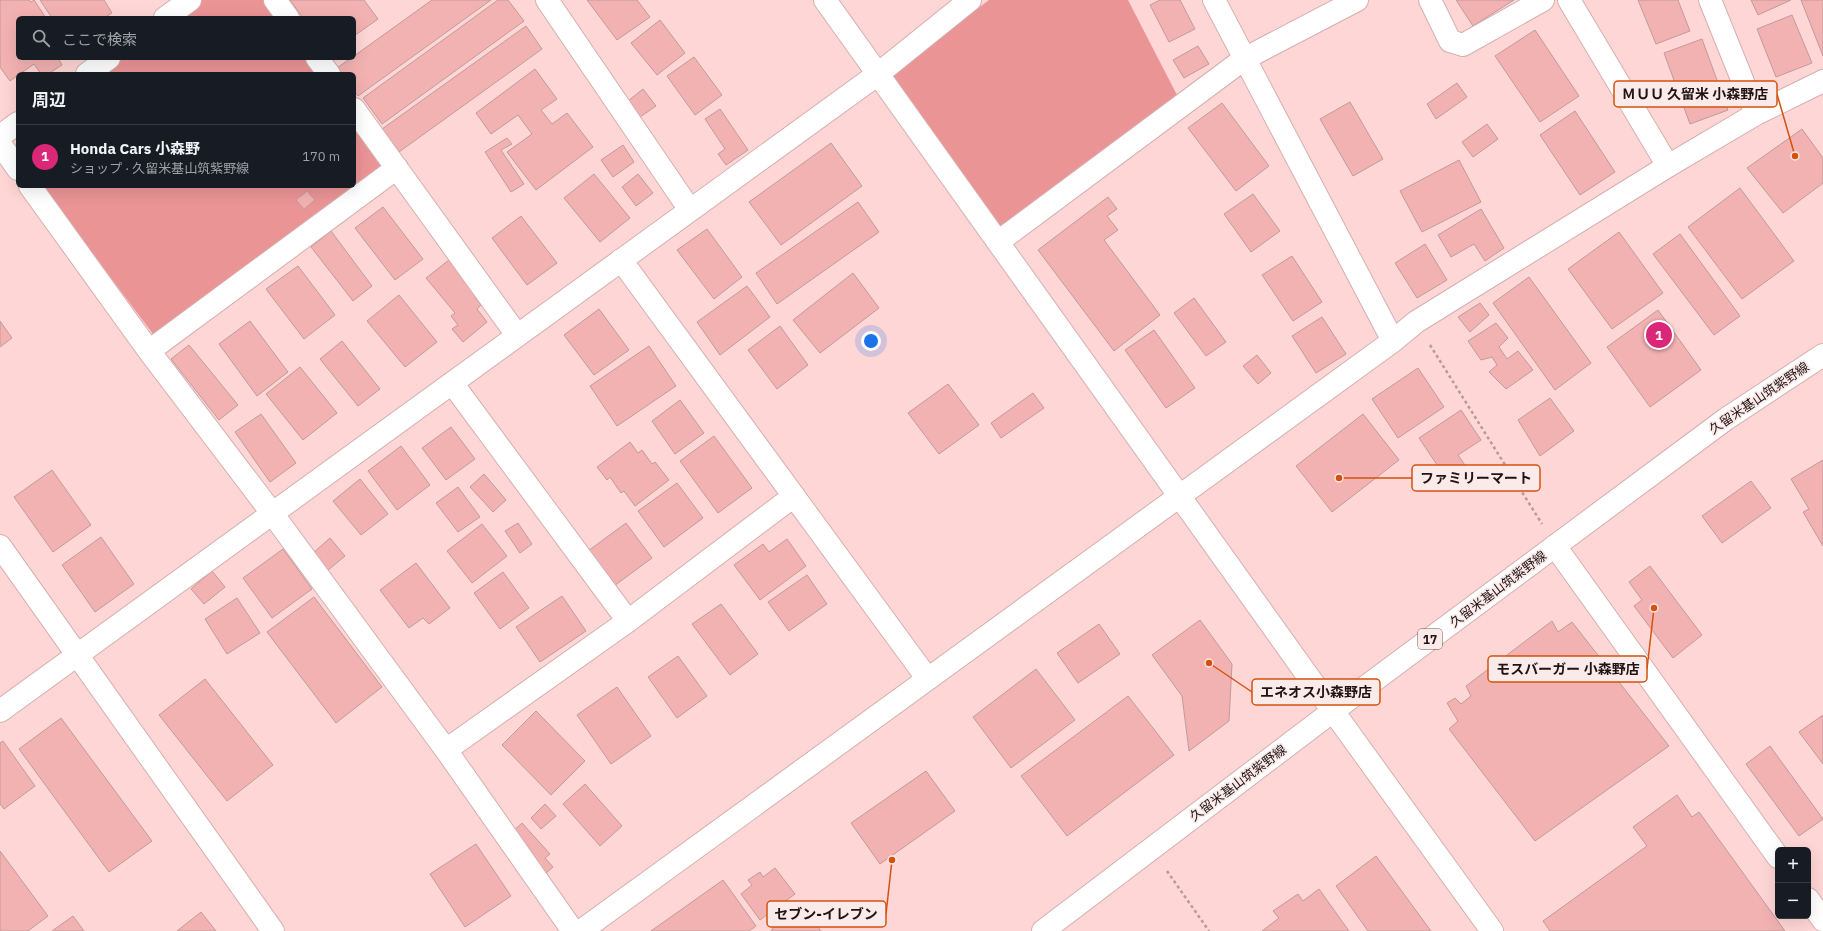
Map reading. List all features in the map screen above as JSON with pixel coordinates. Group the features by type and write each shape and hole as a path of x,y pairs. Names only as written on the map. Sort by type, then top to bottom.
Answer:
{"street":[{"path":"168,16 190,0"},
{"path":"274,0 286,16"},
{"path":"547,0 690,210"},
{"path":"825,0 1492,931"},
{"path":"0,711 878,74 970,0"},
{"path":"1214,0 1393,341"},
{"path":"998,242 1244,59 1357,0"},
{"path":"1430,0 1450,41 1463,45 1543,0"},
{"path":"1569,0 1668,166"},
{"path":"1710,0 1756,114"},
{"path":"89,72 106,60"},
{"path":"318,60 327,72"},
{"path":"581,931 927,678 1393,341 1416,322 1668,166 1756,114 1823,81"},
{"path":"356,112 517,335"},
{"path":"0,136 16,124"},
{"path":"0,144 16,166"},
{"path":"149,351 398,168"},
{"path":"31,188 149,351 272,513 446,750 573,931"},
{"path":"621,260 927,678"},
{"name":"久留米基山筑紫野線","path":"1043,931 1152,850 1333,711 1726,419 1823,355"},
{"path":"452,383 628,621"},
{"path":"446,750 628,621 794,496"},
{"path":"0,546 274,931"},
{"path":"1555,546 1775,853"},
{"path":"1811,903 1823,920"}],"path":[{"path":"1416,322 1555,546"},
{"path":"1152,850 1209,931"}],"shaded area":[{"path":"199,0 266,0 278,16 177,16"},
{"path":"989,0 1128,0 1178,97 1000,228 890,74"},
{"path":"114,60 310,60 319,72 98,72"},
{"path":"356,123 388,166 156,338 44,188 356,188"}],"building":[{"path":"0,0 29,0 31,2 34,0 45,16 16,16 16,60 59,60 62,65 51,72 40,72 34,64 23,72 16,72 16,77 10,81 0,67"},
{"path":"40,0 104,0 112,13 107,16 51,16"},
{"path":"290,0 364,0 378,19 356,35 356,16 302,16"},
{"path":"432,0 491,0 358,96 356,94 356,72 340,72 337,68 348,60 356,60 356,55"},
{"path":"498,0 508,0 524,21 382,124 363,98"},
{"path":"587,0 637,0 650,17 617,40"},
{"path":"1160,0 1180,0 1195,29 1169,42 1150,5"},
{"path":"1456,0 1514,0 1473,26"},
{"path":"1638,0 1678,0 1690,31 1656,44"},
{"path":"1751,0 1791,0 1758,15"},
{"path":"1801,0 1823,0 1823,56"},
{"path":"1792,15 1812,63 1776,77 1757,29"},
{"path":"660,20 685,53 657,75 631,43"},
{"path":"526,26 542,49 399,152 382,129"},
{"path":"1535,30 1579,96 1540,122 1495,56"},
{"path":"1702,39 1728,110 1690,124 1664,53"},
{"path":"1198,46 1209,64 1184,78 1173,60"},
{"path":"694,57 722,95 695,115 667,76"},
{"path":"535,69 557,99 541,110 552,124 567,113 593,147 536,190 507,152 532,134 518,115 491,134 476,113"},
{"path":"1457,83 1467,97 1436,119 1427,104"},
{"path":"643,89 656,106 640,117 628,101"},
{"path":"1350,102 1383,159 1353,176 1320,119"},
{"path":"1222,103 1269,166 1236,191 1188,128"},
{"path":"720,109 748,150 726,165 718,154 725,149 705,119"},
{"path":"1575,111 1615,172 1580,195 1540,135"},
{"path":"1487,124 1498,139 1473,157 1462,142"},
{"path":"1802,129 1823,158 1823,183 1783,213 1747,168"},
{"path":"507,138 512,144 501,150 524,184 511,192 485,152"},
{"path":"831,143 862,186 781,245 749,202"},
{"path":"623,145 634,162 613,177 601,160"},
{"path":"1459,160 1481,202 1422,232 1400,191"},
{"path":"594,174 630,218 600,242 564,198"},
{"path":"638,174 653,193 636,206 622,187"},
{"path":"1740,188 1794,261 1742,299 1688,227"},
{"path":"307,191 315,200 304,209 296,200"},
{"path":"1253,194 1280,231 1251,252 1224,214"},
{"path":"1108,197 1117,209 1107,216 1118,230 1104,240 1160,315 1114,351 1038,250"},
{"path":"858,202 879,232 777,304 756,273"},
{"path":"383,207 423,259 395,280 355,228"},
{"path":"1481,209 1504,248 1485,261 1474,244 1451,257 1438,235"},
{"path":"521,216 557,263 527,285 492,238"},
{"path":"707,229 742,277 714,299 677,250"},
{"path":"331,231 372,286 353,301 311,247"},
{"path":"1619,232 1663,293 1612,329 1568,269"},
{"path":"1680,234 1740,316 1714,335 1653,254"},
{"path":"1425,244 1447,280 1417,298 1395,263"},
{"path":"1292,256 1322,302 1293,321 1262,275"},
{"path":"449,260 477,295 475,297 481,305 477,309 487,322 463,342 452,329 458,325 451,316 455,313 426,278"},
{"path":"298,266 335,315 304,339 266,289"},
{"path":"853,273 879,308 820,353 793,320"},
{"path":"1529,277 1591,363 1555,390 1493,303"},
{"path":"747,286 770,317 720,355 697,322"},
{"path":"399,295 437,342 405,367 367,321"},
{"path":"1194,298 1226,342 1206,356 1174,313"},
{"path":"1480,303 1489,315 1470,332 1458,317"},
{"path":"599,309 629,350 594,375 564,335"},
{"path":"1658,310 1701,370 1650,407 1607,347"},
{"path":"1322,317 1346,354 1316,373 1292,336"},
{"path":"0,321 12,338 0,347"},
{"path":"250,321 288,372 257,396 219,344"},
{"path":"1496,323 1508,338 1499,347 1507,359 1518,351 1533,370 1506,389 1489,372 1497,365 1492,357 1481,360 1468,341"},
{"path":"780,326 808,365 777,389 748,350"},
{"path":"1154,330 1195,388 1166,408 1125,350"},
{"path":"342,341 380,389 358,406 320,359"},
{"path":"189,345 238,405 219,420 171,359"},
{"path":"649,346 676,386 617,426 590,386"},
{"path":"1257,355 1271,373 1258,384 1243,366"},
{"path":"300,367 337,413 303,440 266,394"},
{"path":"1418,368 1444,407 1398,438 1372,399"},
{"path":"948,384 979,425 939,454 908,413"},
{"path":"1033,393 1044,408 1001,438 991,423"},
{"path":"1550,398 1574,431 1540,456 1518,420"},
{"path":"680,400 704,433 675,454 652,421"},
{"path":"1461,410 1481,440 1458,455 1469,471 1450,484 1419,438"},
{"path":"261,414 296,463 270,482 235,432"},
{"path":"1363,414 1399,460 1332,512 1296,466"},
{"path":"451,427 475,459 446,480 422,448"},
{"path":"714,436 752,488 718,513 680,461"},
{"path":"630,442 638,453 642,450 652,464 655,462 669,480 635,506 624,491 621,493 610,477 607,480 597,467"},
{"path":"401,446 430,485 397,510 368,471"},
{"path":"1823,460 1823,546 1803,512 1809,509 1791,479"},
{"path":"52,470 91,525 53,552 14,497"},
{"path":"484,474 506,500 493,512 470,487"},
{"path":"360,479 388,514 361,535 333,501"},
{"path":"1751,481 1771,508 1722,543 1702,516"},
{"path":"677,483 703,518 664,547 638,511"},
{"path":"458,487 480,517 458,532 436,503"},
{"path":"518,523 532,544 520,553 505,531"},
{"path":"626,523 652,558 614,586 588,551"},
{"path":"482,524 507,556 472,583 447,551"},
{"path":"101,537 134,584 95,612 62,565"},
{"path":"330,538 345,556 327,571 312,554"},
{"path":"787,539 806,566 760,600 734,565 763,544 769,552"},
{"path":"283,549 312,589 272,618 243,578"},
{"path":"416,563 450,608 429,624 423,618 409,628 380,590"},
{"path":"1650,566 1702,635 1673,658 1634,606 1642,600 1629,582"},
{"path":"212,571 225,587 204,604 191,589"},
{"path":"503,572 529,608 500,629 474,593"},
{"path":"807,575 827,604 789,631 768,602"},
{"path":"562,596 586,631 540,662 516,627"},
{"path":"314,597 382,687 336,723 267,632"},
{"path":"237,598 260,633 227,654 205,619"},
{"path":"721,604 758,654 730,675 692,624"},
{"path":"1200,620 1232,664 1229,721 1189,751 1182,696 1152,655"},
{"path":"1552,621 1558,632 1572,622 1669,746 1535,841 1449,729 1458,721 1447,703 1455,698 1461,704 1471,696 1466,686"},
{"path":"1099,624 1120,654 1078,683 1057,653"},
{"path":"678,656 707,696 677,718 648,677"},
{"path":"1036,669 1075,720 1011,768 973,717"},
{"path":"205,679 273,765 227,801 159,715"},
{"path":"617,687 651,736 611,764 577,715"},
{"path":"1128,696 1174,755 1067,836 1021,776"},
{"path":"536,711 585,761 551,795 502,745"},
{"path":"1823,715 1823,764 1799,732"},
{"path":"61,718 152,841 109,872 19,749"},
{"path":"3,741 35,786 4,809 0,804 0,743"},
{"path":"1770,746 1823,819 1799,836 1746,764"},
{"path":"926,771 955,811 880,864 851,823"},
{"path":"585,784 622,826 600,846 563,804"},
{"path":"1677,795 1692,817 1699,812 1785,931 1550,931 1543,921 1647,846 1633,827"},
{"path":"545,804 556,816 541,829 531,818"},
{"path":"522,823 550,854 545,858 553,867 545,874 509,835"},
{"path":"476,844 511,896 465,927 430,874"},
{"path":"0,851 48,916 28,931 0,931"},
{"path":"1376,856 1431,931 1368,931 1336,886"},
{"path":"775,868 795,894 760,920 741,894 752,885 748,880 760,872 763,877"},
{"path":"723,880 756,926 749,931 651,931"},
{"path":"1319,889 1349,931 1262,931 1279,918 1273,911 1298,894 1303,901"},
{"path":"802,906 821,931 771,930"},
{"path":"201,912 216,931 177,931"},
{"path":"73,916 84,931 52,931"}],"place":[{"name":"ＭＵＵ 久留米 小森野店","path":"1795,156"},
{"name":"Honda Cars 小森野","path":"1659,335"},
{"name":"ファミリーマート","path":"1339,478"},
{"name":"モスバーガー 小森野店","path":"1654,608"},
{"name":"エネオス小森野店","path":"1209,663"},
{"name":"セブン-イレブン","path":"892,860"}]}
